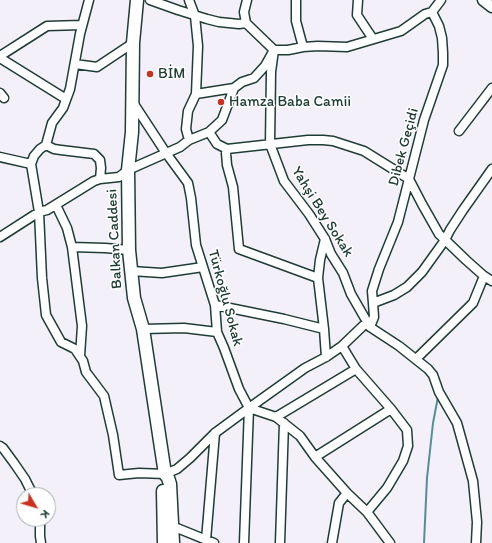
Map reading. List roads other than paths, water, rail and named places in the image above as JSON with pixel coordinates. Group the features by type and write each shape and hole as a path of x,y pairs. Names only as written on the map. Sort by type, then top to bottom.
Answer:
{"main road":[{"name":"Balkan Caddesi","path":"137,0 133,43 132,132 128,170 129,250 134,298 143,328 165,474 162,485 164,543"},
{"name":"Balkan Caddesi","path":"165,474 170,484 173,543"}],"street":[{"path":"89,0 82,25 70,88 64,108 52,123 46,145 37,152 31,164 38,212 46,315 61,342 74,349 80,356 86,372 104,396 113,435 119,475 139,473 165,474 177,469 216,434 249,408 305,368 326,357 342,346 366,323 416,359 433,375 439,392 457,423 473,481 477,522 476,543"},
{"path":"150,0 196,16 219,22 239,24 246,23"},
{"path":"189,0 196,16 198,46 196,94 188,111 186,128 189,140"},
{"path":"247,0 244,12 246,23 274,50 288,50 318,46 347,47 401,31 425,14 432,12 441,0"},
{"path":"296,0 296,21 303,47"},
{"path":"358,0 357,15 373,39"},
{"path":"483,0 492,7"},
{"name":"Dibek Geçidi","path":"370,327 374,317 372,291 379,269 398,222 424,120 443,65 442,38 439,26 432,12"},
{"path":"66,99 0,57 47,26 82,25"},
{"path":"75,64 97,67 133,43"},
{"path":"196,94 234,88 242,82 254,78 265,66 274,50"},
{"name":"Yahşi Bey Sokak","path":"274,50 271,72 270,144 284,181 310,214 325,239 331,254 343,273 351,294 370,327"},
{"path":"0,237 38,212 47,210 94,181 119,177 128,170 180,147 189,140 209,132 222,120 234,88"},
{"path":"459,131 492,88"},
{"name":"Türkoğlu Sokak","path":"132,100 188,184 196,245 215,305 217,332 239,390 249,408"},
{"path":"209,132 217,144 227,149 308,140 334,141 364,151 409,179 439,234 484,276 492,281"},
{"path":"46,145 54,149 94,154 100,160 100,179"},
{"path":"227,149 227,165 233,187 239,249 318,278"},
{"path":"0,157 31,164"},
{"path":"373,303 394,295 407,287 422,272 445,240 463,210 492,170"},
{"path":"56,205 67,228 72,247 82,326 80,356"},
{"path":"325,239 318,278 326,357"},
{"path":"72,247 129,250"},
{"path":"131,271 162,272 203,266"},
{"path":"416,359 474,303 484,276"},
{"path":"215,305 324,329"},
{"path":"143,328 184,328 217,332"},
{"path":"342,346 356,369 407,430 408,446 403,461 387,488 367,512"},
{"path":"276,417 356,369"},
{"path":"249,408 276,417 300,436 315,457 346,493 367,512 390,543"},
{"path":"244,543 249,408"},
{"path":"315,457 391,409"},
{"path":"280,543 284,423"},
{"path":"206,540 216,434"},
{"path":"0,446 14,463 29,487"},
{"path":"332,543 339,503 346,493"},
{"path":"172,526 214,543"},
{"path":"40,527 41,543"}],"waterway":[{"path":"424,543 427,478 433,423 438,397"}],"place":[{"name":"BİM","path":"150,74"},
{"name":"Hamza Baba Camii","path":"221,102"}]}
